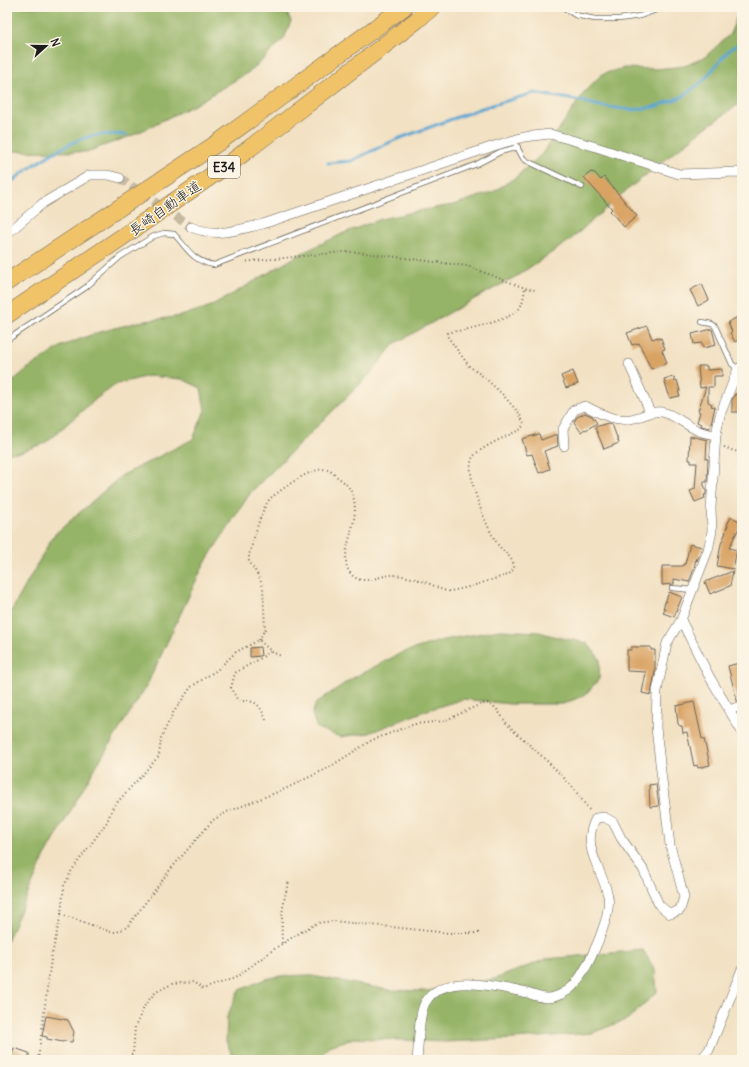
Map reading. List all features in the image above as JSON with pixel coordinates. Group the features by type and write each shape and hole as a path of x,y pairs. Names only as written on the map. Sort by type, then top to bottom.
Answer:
{"highway":[{"name":"長崎自動車道","path":"7,282 219,142 404,7"},
{"name":"長崎自動車道","path":"7,315 233,161 432,7"}],"street":[{"path":"191,227 202,232 226,233 263,224 516,144 524,137 550,134 593,146 679,174 742,173"},
{"path":"7,234 43,202 90,175 108,175 120,178"},
{"path":"629,364 650,412"},
{"path":"418,1060 421,1020 425,1003 433,993 451,984 464,984 493,986 547,998 557,996 571,988 584,972 608,913 608,896 589,843 591,827 596,818 604,818 613,822 621,838 643,869 660,905 670,914 680,910 684,898 670,845 656,728 657,691 667,643 681,620 708,550 712,531 711,508 715,439 720,415 740,367"},
{"path":"564,446 563,429 574,410 585,406 612,419 636,418 650,412 662,412 715,439"},
{"path":"681,620 709,676 742,732"},
{"path":"728,710 742,706"},
{"path":"700,1060 709,1050 742,969"}],"lane":[{"path":"563,7 575,15 595,19 619,19 640,16 664,7"},
{"path":"7,340 86,288 120,257 154,236 164,233 174,234 194,258 214,265 477,164 516,144 523,158 527,161 582,187"},
{"path":"702,322 715,326 732,364 740,367"},
{"path":"672,588 693,590"}],"path":[{"path":"237,262 357,252 467,266 534,290"},
{"path":"38,1060 51,959 61,914 64,886 72,870 107,822 114,807 159,756 162,738 173,713 191,687 217,670 236,652 260,640 265,629 263,587 259,577 249,561 249,555 265,506 271,498 298,478 317,470 329,470 349,488 355,504 355,518 345,556 346,563 351,573 356,578 366,580 392,575 423,581 448,592 508,575 513,570 514,566 512,560 499,546 482,514 477,500 471,468 473,457 485,448 521,429 524,424 519,413 502,394 470,366 448,337 448,333 508,317 519,309 525,288"},
{"path":"715,439 734,452 742,452"},
{"path":"260,640 271,651 281,656"},
{"path":"266,720 262,708 251,701 240,701 231,688 235,673 271,651"},
{"path":"61,914 111,932 117,932 127,927 170,870 213,820 227,812 285,789 328,768 372,740 415,724 444,721 480,704 488,703 496,708 507,724 571,785 596,818"},
{"path":"282,943 281,918 283,899 289,881"},
{"path":"125,1060 133,1054 135,1027 146,1003 156,992 172,984 193,982 203,989 235,978 282,943 317,923 332,921 449,933 480,933"}],"green space":[{"path":"7,7 284,7 291,21 284,39 252,70 194,105 131,136 86,152 7,151"},
{"path":"741,7 742,102 705,128 622,194 569,241 517,276 394,344 370,374 251,492 204,564 146,687 93,771 43,860 7,941 7,619 53,536 121,476 193,439 205,410 201,388 182,379 148,376 117,384 97,398 45,443 20,452 7,453 7,386 27,369 62,346 96,333 138,322 181,316 214,305 302,253 344,233 381,219 453,205 493,192 516,177 542,154 585,91 602,74 624,68 656,69 685,66 705,57 730,34"},
{"path":"500,630 539,632 587,643 600,659 599,679 585,695 563,704 510,704 463,699 425,711 369,733 340,737 317,728 312,714 316,703 351,679 401,653 443,640"},
{"path":"643,950 655,970 657,992 628,1019 592,1033 514,1039 445,1042 354,1038 329,1046 317,1060 234,1060 226,1041 227,1017 238,991 265,979 280,976 307,975 389,990 426,991 462,986 497,978 546,959"},
{"path":"7,1040 20,1060 7,1060"}],"building":[{"path":"591,172 595,173 601,180 604,177 637,216 624,227 610,211 612,209 584,177"},
{"path":"702,284 709,300 698,306 690,290"},
{"path":"742,315 742,338 735,342 730,333 732,332 728,322"},
{"path":"647,326 652,339 658,337 658,339 661,338 665,349 662,350 667,363 651,369 639,343 632,345 627,333"},
{"path":"712,329 716,345 703,348 702,343 694,344 692,334"},
{"path":"698,366 707,366 707,370 722,369 722,376 714,376 714,387 708,387 708,402 712,404 711,406 715,407 710,428 701,426 702,424 697,422 700,412 698,411 706,387 700,388"},
{"path":"573,371 578,384 566,388 561,376"},
{"path":"674,377 675,381 677,380 680,391 678,392 680,396 670,398 664,379"},
{"path":"735,394 742,394 742,412 732,412 732,400"},
{"path":"585,413 592,416 597,423 581,432 574,422 577,417"},
{"path":"608,423 612,424 619,443 604,449 595,427"},
{"path":"539,434 541,440 557,434 558,446 544,451 550,469 539,473 532,454 527,455 522,439"},
{"path":"690,436 707,440 707,482 703,482 706,495 704,495 705,498 695,502 690,491 695,489 697,463 691,463 691,460 689,460"},
{"path":"731,517 742,522 729,548 737,550 733,569 717,566 721,544"},
{"path":"690,544 702,547 697,561 696,558 689,582 674,579 674,584 662,585 662,566 683,566 683,564 685,564"},
{"path":"733,571 730,586 710,594 705,582"},
{"path":"669,592 682,597 674,617 663,613 665,608 663,608"},
{"path":"260,647 261,656 250,657 250,648"},
{"path":"631,647 651,647 651,650 655,650 655,672 651,695 642,693 646,672 627,671 627,650 631,650"},
{"path":"739,663 742,674 742,700 737,701 728,666"},
{"path":"694,702 702,739 704,739 710,765 698,768 697,765 694,766 687,732 683,733 682,726 678,724 676,706"},
{"path":"656,784 659,806 650,807 649,785"},
{"path":"46,1016 68,1020 74,1032 72,1042 47,1039 47,1037 42,1036"},
{"path":"14,1048 29,1053 29,1060 10,1060"}],"waterway":[{"path":"328,163 351,161 395,140 482,108 534,93 581,101 600,106 632,110 654,107 682,97 702,82 730,49 742,42"},
{"path":"7,186 47,156 82,139 96,135 126,135"}],"tunnel":[{"path":"120,178 191,227"}]}
